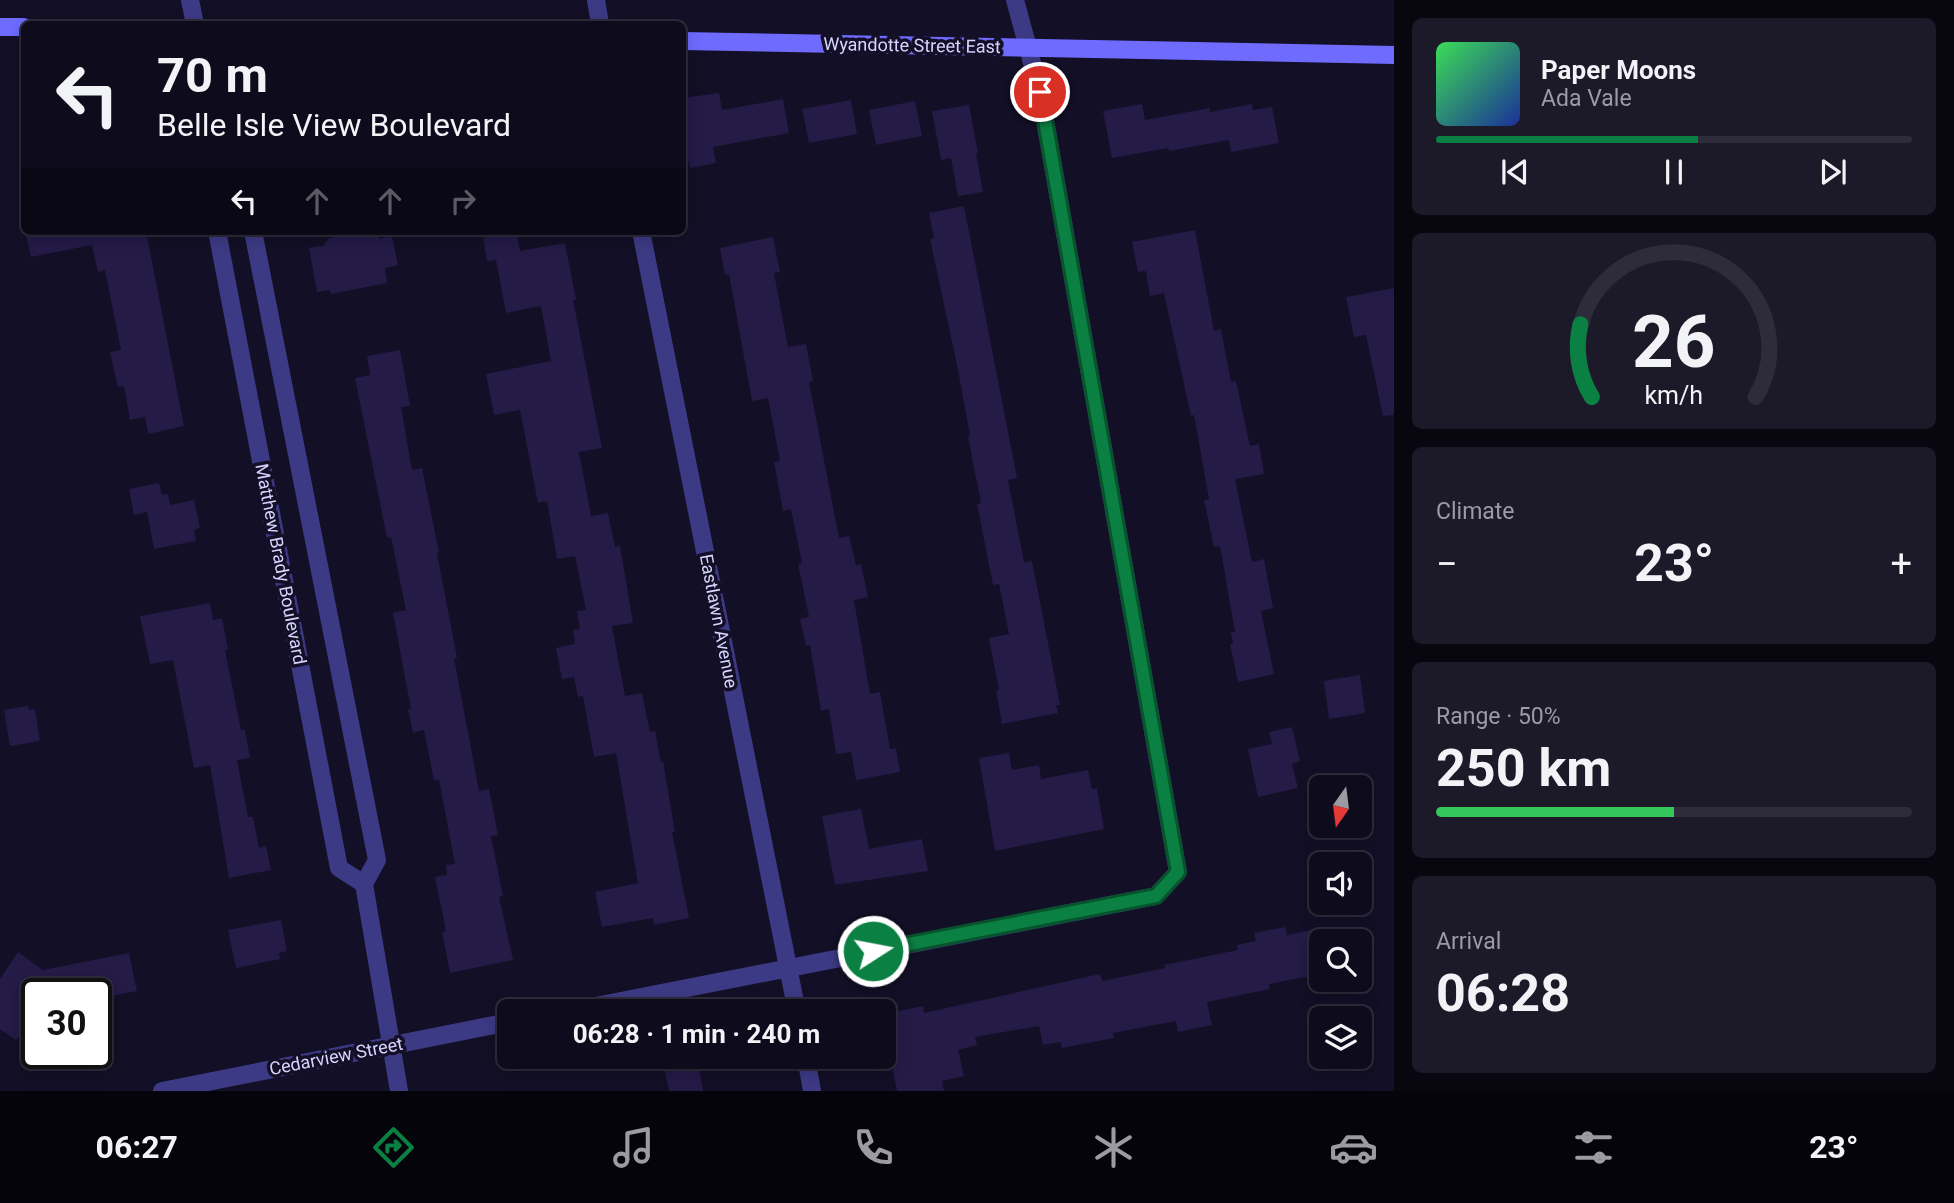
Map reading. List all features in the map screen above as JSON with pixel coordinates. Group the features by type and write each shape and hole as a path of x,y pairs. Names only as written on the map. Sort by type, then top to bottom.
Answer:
{"main road":[{"path":"0,27 21,27"},
{"name":"Wyandotte Street East","path":"686,41 1394,55"}],"street":[{"path":"190,0 194,21"},
{"path":"596,0 600,21"},
{"path":"629,999 1156,896 1178,872 1040,92 1016,0"},
{"name":"Matthew Brady Boulevard","path":"218,235 339,869 364,884"},
{"name":"Matthew Brady Boulevard","path":"254,235 377,860 364,884 399,1091"},
{"name":"Eastlawn Avenue","path":"642,235 794,999"},
{"name":"Cedarview Street","path":"162,1091 497,1024"},
{"path":"808,1069 813,1091"}],"building":[{"path":"719,93 722,110 783,99 789,133 713,147 716,163 690,168 686,149 686,97"},
{"path":"851,100 857,134 809,143 802,109"},
{"path":"915,101 922,136 876,145 869,110"},
{"path":"1142,104 1145,120 1210,108 1210,112 1252,104 1253,110 1272,107 1279,143 1231,152 1229,140 1112,158 1103,111"},
{"path":"969,105 983,192 958,196 951,158 941,160 932,111"},
{"path":"964,206 1017,478 1008,480 1024,562 1032,561 1060,705 1056,705 1058,713 1002,724 996,691 999,690 989,638 1009,634 999,584 993,585 977,504 981,503 958,370 930,239 934,238 929,213"},
{"path":"1195,230 1214,331 1221,329 1231,382 1236,381 1250,446 1259,444 1264,474 1235,479 1252,562 1264,559 1273,608 1261,611 1274,674 1238,682 1230,644 1233,644 1231,632 1235,632 1220,546 1214,547 1204,500 1209,499 1194,415 1191,416 1164,293 1150,296 1146,271 1138,272 1132,242"},
{"path":"26,235 147,235 184,426 148,434 145,417 130,420 124,386 118,387 110,352 121,350 105,270 98,272 92,245 31,257"},
{"path":"378,235 379,239 392,236 398,265 385,268 387,283 331,294 330,290 317,292 309,248 323,246 329,238"},
{"path":"517,235 520,251 565,243 576,300 573,300 602,448 579,452 591,516 608,513 615,547 620,546 633,623 612,626 625,696 642,693 650,732 655,731 661,762 663,761 675,832 672,832 689,918 654,925 653,918 602,927 595,892 638,883 616,753 594,757 583,696 578,697 574,677 562,679 556,648 575,644 573,630 580,629 577,611 586,610 575,556 557,559 547,501 538,503 520,410 494,415 486,374 551,361 541,306 506,313 496,260 487,261 483,236"},
{"path":"773,237 780,272 774,273 788,347 806,344 813,381 809,382 839,538 849,536 856,565 861,564 868,597 854,600 870,694 880,692 890,749 896,748 900,772 856,780 851,752 836,754 829,709 821,711 810,645 806,646 800,619 809,617 798,564 802,563 791,509 783,511 774,462 780,461 768,398 752,401 729,274 725,275 720,248"},
{"path":"1394,288 1394,415 1383,416 1366,335 1354,337 1346,297"},
{"path":"400,350 410,406 401,407 412,470 422,468 439,552 437,553 457,658 454,658 479,791 489,789 498,835 491,836 503,896 499,897 513,960 450,973 442,932 446,931 435,877 447,875 446,865 455,864 439,780 434,781 424,730 413,733 408,709 411,709 393,613 406,610 391,537 387,538 355,378 370,375 367,356"},
{"path":"159,483 162,495 168,494 170,505 194,500 200,528 194,530 196,541 154,549 147,512 134,515 129,489"},
{"path":"210,603 213,620 222,618 228,649 225,650 241,730 245,730 250,758 237,760 248,817 253,817 259,848 266,846 271,870 229,878 210,765 194,768 173,660 150,664 140,616"},
{"path":"1360,675 1365,713 1329,719 1324,681"},
{"path":"28,706 29,710 35,709 40,741 10,746 4,710"},
{"path":"1292,727 1300,761 1292,764 1298,788 1258,797 1248,749 1272,744 1269,732"},
{"path":"1009,753 1012,770 1039,765 1041,779 1088,770 1092,789 1097,788 1104,829 995,851 979,758"},
{"path":"861,809 869,849 922,839 928,871 835,885 822,816"},
{"path":"281,920 287,951 279,953 280,959 236,968 228,930"},
{"path":"1285,927 1287,935 1309,930 1309,976 1269,984 1270,989 1207,1002 1212,1025 1178,1032 1176,1021 1113,1033 1114,1038 1062,1048 1061,1042 1043,1045 1039,1026 975,1037 977,1045 958,1050 964,1076 942,1081 944,1091 897,1091 893,1069 896,1069 896,1012 923,1006 924,1013 1100,974 1102,981 1165,968 1164,965 1238,950 1237,945 1256,941 1254,933"},
{"path":"18,952 43,970 129,953 137,991 112,996 112,978 21,978 21,1033 16,1040 0,1029 0,979"},
{"path":"664,1069 699,1069 703,1091 669,1091"}],"route":[{"path":"873,951 1156,896 1178,872 1040,92"}]}
